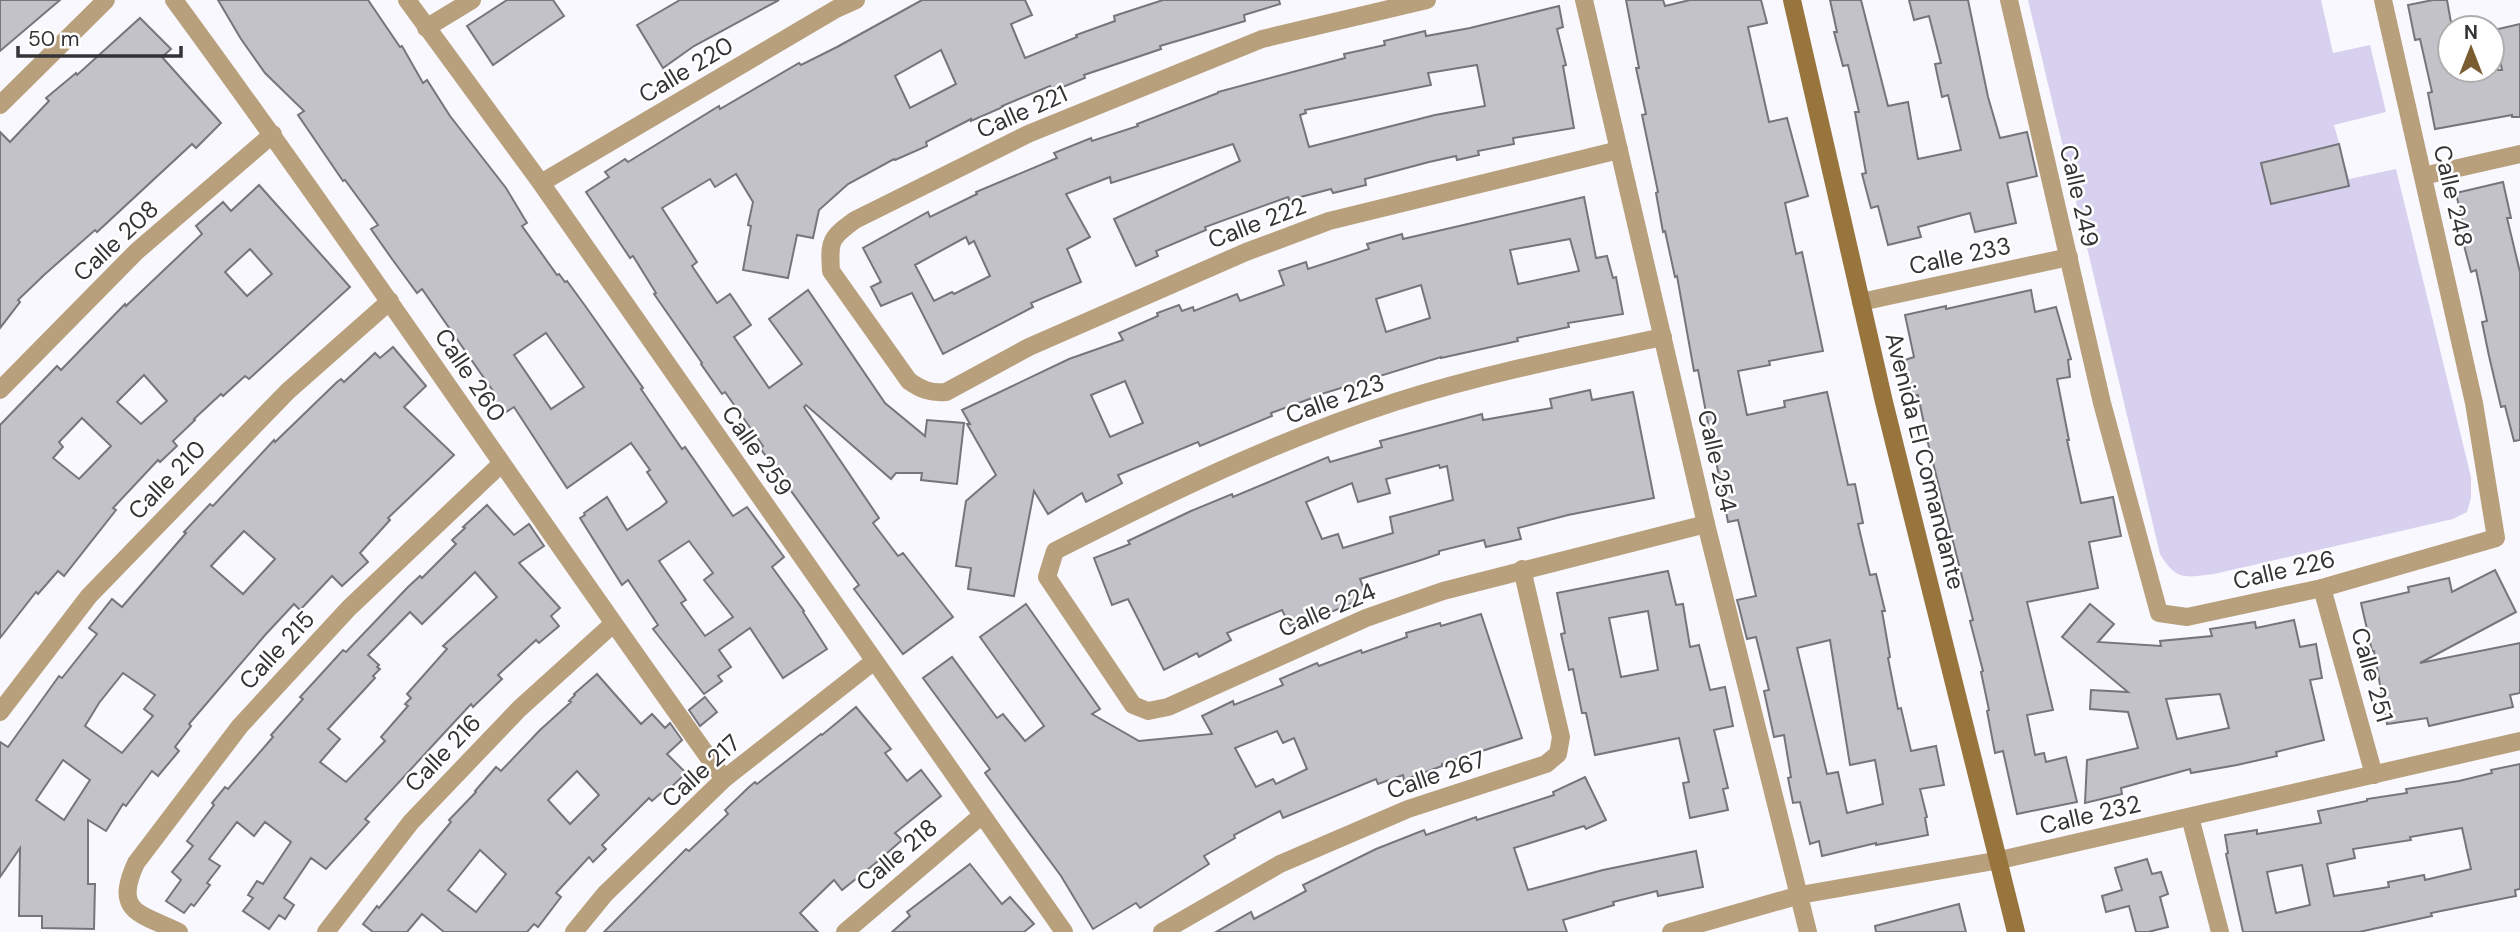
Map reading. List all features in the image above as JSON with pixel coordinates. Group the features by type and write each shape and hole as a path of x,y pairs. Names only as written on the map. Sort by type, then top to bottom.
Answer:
{"street":[{"path":"0,105 106,0"},
{"name":"Calle 260","path":"174,0 273,134 501,464 724,779"},
{"name":"Calle 259","path":"407,0 541,183 1064,932"},
{"path":"426,28 472,0"},
{"name":"Calle 220","path":"541,183 836,9 856,0"},
{"name":"Calle 221","path":"933,393 920,389 909,381 831,271 830,250 836,234 855,220 1028,134 1250,44 1427,0"},
{"name":"Calle 254","path":"1584,0 1706,524 1808,932"},
{"name":"Avenida El Comandante","path":"1792,0 1861,302 2016,932"},
{"name":"Calle 249","path":"2009,0 2102,402"},
{"name":"Calle 248","path":"2383,0 2474,403"},
{"name":"Calle 208","path":"0,390 137,251 273,134"},
{"name":"Calle 222","path":"933,393 946,392 1029,347 1246,252 1329,221 1619,150"},
{"path":"2423,176 2520,154"},
{"name":"Calle 233","path":"1861,302 2069,257"},
{"name":"Calle 210","path":"0,712 89,596 288,391 390,301"},
{"name":"Calle 223","path":"1049,566 1055,551 1159,498 1300,438 1395,402 1527,366 1663,337"},
{"name":"Calle 226","path":"2102,402 2160,613 2187,617 2322,588 2496,538 2474,403"},
{"name":"Calle 215","path":"179,932 135,911 126,898 127,882 136,863 240,726 349,608 501,464"},
{"name":"Calle 224","path":"1049,566 1047,578 1133,705 1148,710 1168,707 1366,618 1443,591 1706,524"},
{"name":"Calle 267","path":"1162,932 1280,864 1408,809 1546,764 1558,754 1561,737 1522,569"},
{"name":"Calle 251","path":"2322,588 2374,775"},
{"name":"Calle 216","path":"326,932 411,822 519,709 613,624"},
{"name":"Calle 217","path":"573,932 605,894 724,779 873,662"},
{"name":"Calle 232","path":"1671,932 1800,895 2000,860 2520,741"},
{"name":"Calle 218","path":"845,932 981,816"},
{"path":"2190,817 2220,932"}],"shaded area":[{"path":"2028,0 2321,0 2333,53 2370,45 2386,112 2334,125 2349,179 2396,169 2471,477 2471,498 2467,512 2453,519 2214,574 2182,576 2166,563 2160,554"}],"building":[{"path":"0,0 60,0 0,51"},
{"path":"218,0 368,0 400,47 402,46 423,83 427,80 450,116 506,188 527,223 522,226 557,275 567,281 586,307 682,449 685,447 733,516 747,507 784,557 772,567 827,649 783,678 750,628 719,650 731,667 718,676 722,681 704,694 653,629 658,625 628,580 622,585 580,518 607,497 627,530 667,502 647,472 650,470 631,443 567,488 514,407 503,414 490,393 493,391 422,289 417,293 371,229 378,225 345,180 343,181 298,115 304,111 265,73","holes":["546,333 584,387 551,409 514,355","689,541 713,573 704,580 733,617 705,636 681,603 686,600 659,561"]},
{"path":"507,0 553,0 564,16 493,65 467,26"},
{"path":"680,0 779,0 694,46 663,68 637,25"},
{"path":"922,0 1025,0 1032,15 1011,24 1025,58 1115,21 1114,16 1163,0 1279,0 1280,4 1244,15 1245,21 1160,46 1161,49 1084,75 1085,78 1053,91 1050,86 1002,106 971,119 926,142 927,146 894,159 848,184 819,210 813,238 797,235 788,278 743,270 753,202 736,174 715,187 710,179 662,208 697,262 692,266 717,303 730,294 751,325 734,337 769,388 802,364 769,319 808,290 885,403 925,436 927,420 964,423 957,484 921,480 922,473 896,473 891,479 806,405 804,407 879,518 873,523 898,556 903,553 953,617 903,654 854,589 859,585 760,448 763,446 725,392 722,394 701,364 654,294 656,293 633,256 630,258 586,192 609,177 605,172 625,159 628,162 719,106 720,109 799,63 801,65","holes":["941,50 956,84 910,108 895,76"]},
{"path":"1626,0 1663,0 1665,6 1690,0 1761,0 1767,23 1748,27 1769,122 1787,118 1808,196 1785,203 1796,254 1802,252 1823,351 1769,361 1770,365 1738,371 1747,415 1785,407 1784,401 1827,392 1848,485 1855,484 1863,523 1858,524 1870,575 1876,574 1885,611 1882,611 1890,657 1888,658 1898,709 1901,708 1911,751 1936,746 1944,785 1920,789 1928,835 1876,843 1822,856 1819,841 1810,844 1800,802 1793,803 1784,735 1774,737 1764,691 1769,690 1756,637 1747,639 1737,600 1756,596 1738,520 1728,522 1716,461 1711,462 1704,424 1708,423 1698,370 1694,371 1677,276 1675,277 1665,231 1663,232 1656,193 1658,192 1642,115 1646,114 1636,68 1639,68","holes":["1830,640 1850,765 1875,760 1883,804 1847,813 1838,772 1827,774 1797,648"]},
{"path":"1830,0 1861,0 1888,106 1908,102 1918,159 1961,150 1948,95 1942,97 1935,64 1941,63 1929,16 1914,20 1909,0 1968,0 1988,97 2000,138 2027,132 2037,176 2007,183 2016,223 1975,232 1970,213 1918,227 1921,237 1888,245 1878,206 1871,208 1862,174 1866,173 1855,112 1859,112 1848,65 1843,66 1834,32 1837,32"},
{"path":"2447,0 2450,14 2436,14 2436,84 2506,84 2506,27 2520,24 2520,117 2512,115 2435,129 2428,93 2432,92 2420,39 2415,40 2408,5"},
{"path":"1559,6 1563,27 1557,29 1566,65 1563,66 1574,128 1513,138 1514,144 1478,151 1479,155 1457,160 1456,156 1429,162 1365,179 1366,185 1333,193 1331,189 1289,200 1288,197 1205,227 1206,230 1156,251 1158,256 1136,266 1114,219 1240,161 1233,144 1111,183 1110,177 1066,194 1090,237 1067,249 1081,282 1031,303 1033,307 943,354 912,293 881,306 871,287 881,282 863,248 928,212 930,217 977,194 976,192 1057,158 1054,153 1091,138 1092,141 1138,126 1137,124 1218,92 1345,58 1344,54 1385,45 1384,41 1425,31 1426,36","holes":["1477,65 1485,106 1435,115 1309,147 1300,115 1306,113 1305,110 1431,85 1428,73","966,237 969,244 974,241 990,276 934,301 915,265"]},
{"path":"140,18 171,49 162,57 221,123 196,148 192,144 97,232 95,230 44,275 18,300 20,302 0,328 0,132 10,142 49,101 46,98 76,73 77,75"},
{"path":"2339,144 2349,186 2271,204 2261,163"},
{"path":"2503,182 2511,218 2507,218 2520,272 2520,440 2514,441 2505,406 2501,407 2489,356 2482,322 2487,321 2476,270 2471,272 2461,234 2465,233 2456,193"},
{"path":"259,185 350,287 249,379 245,376 194,419 173,441 177,446 160,462 158,460 113,508 116,510 64,576 58,571 38,594 36,592 0,638 0,425 57,366 61,370 125,304 126,306 202,234 196,226 223,202 231,211","holes":["250,249 272,274 247,296 225,272","144,375 167,401 141,424 117,402","82,418 111,446 79,479 53,458 63,447 59,442"]},
{"path":"1584,197 1596,258 1607,256 1613,278 1616,277 1623,314 1568,323 1569,327 1441,357 1315,396 1200,446 1198,442 1118,475 1122,483 1117,486 1086,502 1082,493 1048,514 1034,491 1014,596 968,589 971,568 956,566 966,501 996,475 962,410 1069,359 1123,340 1119,333 1158,316 1157,313 1179,305 1182,311 1193,307 1194,311 1237,294 1240,301 1284,285 1279,271 1306,262 1308,269 1369,249 1367,244 1402,234 1403,239","holes":["1570,239 1579,271 1518,284 1510,250","1421,285 1430,318 1386,332 1376,299","1125,381 1143,423 1110,437 1091,395"]},
{"path":"2031,290 2035,312 2056,307 2071,359 2068,360 2070,377 2057,379 2081,503 2113,497 2121,536 2089,542 2098,588 2027,602 2053,710 2027,715 2035,755 2044,753 2046,762 2066,757 2077,802 2017,814 2003,751 1995,753 1981,672 1983,671 1970,621 1973,620 1918,395 1913,396 1902,361 1914,357 1905,315"},
{"path":"393,347 426,386 404,407 454,455 388,518 390,520 360,553 368,562 342,586 332,576 300,610 294,604 266,634 189,724 191,726 175,747 179,751 158,776 152,771 126,806 123,804 106,831 88,820 88,884 95,884 94,929 42,928 42,916 19,916 20,848 0,877 0,742 8,747 59,676 62,678 97,634 89,628 112,599 122,607 186,533 184,532 210,504 213,506 274,440 275,442 337,382 341,379 344,382 375,353 380,358","holes":["244,531 275,559 243,594 211,566","123,673 155,695 144,709 153,716 122,753 85,726","63,760 90,780 64,820 36,800"]},
{"path":"1590,390 1592,400 1633,392 1654,498 1518,528 1521,539 1486,547 1484,540 1439,551 1439,554 1360,579 1367,597 1331,612 1329,609 1290,626 1282,610 1227,633 1231,640 1199,657 1197,653 1164,670 1128,599 1112,605 1094,558 1130,544 1128,541 1191,511 1232,494 1233,497 1328,457 1330,462 1382,447 1380,441 1482,414 1483,420 1552,408 1550,399","holes":["1439,465 1440,468 1447,466 1453,500 1390,517 1393,533 1343,548 1338,534 1322,539 1306,502 1352,483 1358,502 1390,493 1386,479"]},
{"path":"487,505 514,535 529,524 544,546 519,563 560,608 551,616 559,626 539,643 536,640 498,675 502,679 473,707 471,704 365,819 369,822 326,869 311,858 284,898 294,905 285,919 279,915 269,929 243,911 253,898 248,895 257,881 263,884 291,842 265,822 254,836 237,822 209,859 220,866 194,906 191,904 184,913 166,901 181,880 172,872 193,846 187,841 214,805 212,803 225,787 228,789 273,737 271,735 303,699 300,697 343,650 346,652 408,587 420,576 422,578 456,544 452,540 465,528 463,527","holes":["475,572 497,597 443,646 447,649 407,694 411,698 405,704 408,706 381,737 385,741 346,782 320,762 340,739 328,729 375,678 373,676 380,669 368,655 410,612 422,624"]},
{"path":"2495,570 2516,612 2420,663 2520,643 2520,693 2510,695 2513,707 2429,726 2427,718 2387,724 2374,651 2361,603 2409,592 2408,587 2449,578 2452,592"},
{"path":"1668,571 1676,605 1683,604 1690,647 1699,645 1710,690 1725,687 1733,726 1714,730 1728,788 1723,789 1728,810 1690,818 1683,783 1689,782 1679,738 1595,755 1586,713 1582,713 1573,669 1569,670 1561,634 1565,633 1557,593","holes":["1648,611 1658,670 1621,677 1609,618"]},
{"path":"1026,604 1100,709 1092,714 1139,741 1212,734 1202,716 1233,701 1234,705 1283,685 1280,679 1317,663 1319,666 1407,637 1406,633 1481,614 1522,738 1442,764 1404,780 1403,775 1378,784 1376,779 1283,818 1280,811 1234,835 1235,838 1204,856 1209,864 1140,908 1136,903 1093,929 1061,876 985,773 990,769 923,678 952,657 997,718 1003,714 1025,741 1044,726 980,637","holes":["1277,731 1283,743 1294,738 1307,769 1276,784 1273,779 1256,787 1235,748"]},
{"path":"2090,604 2114,624 2098,642 2161,646 2160,641 2212,636 2210,629 2255,622 2256,628 2294,620 2300,647 2316,644 2322,678 2310,680 2324,740 2276,752 2277,756 2237,765 2191,773 2190,769 2121,788 2122,794 2085,803 2087,760 2138,748 2128,712 2090,709 2091,690 2128,692 2062,637","holes":["2220,694 2229,728 2177,739 2166,699"]},
{"path":"597,674 641,724 652,714 665,728 670,723 682,740 667,754 686,773 663,795 661,793 652,801 649,798 602,845 606,849 593,862 589,857 556,893 561,897 538,927 534,924 527,932 444,932 422,914 407,932 373,932 363,924 496,767 501,771 571,702 569,701","holes":["577,771 599,795 570,824 548,800","480,850 506,874 476,912 448,890"]},
{"path":"705,697 717,712 700,726 689,710"},
{"path":"856,707 891,749 885,753 907,781 921,770 941,796 895,833 902,840 877,862 842,890 834,880 800,913 818,932 604,932 686,849 689,851 728,814 725,810 749,787 755,782 757,784"},
{"path":"2520,764 2520,889 2515,890 2516,896 2431,913 2432,916 2359,932 2243,932 2226,854 2225,835 2257,830 2257,834 2321,823 2318,811 2407,793 2406,789 2459,781 2492,773 2491,770","holes":["2462,828 2471,869 2425,880 2424,875 2388,882 2389,887 2334,896 2327,864 2355,858 2353,849 2411,840 2410,837","2302,865 2310,905 2276,913 2267,872"]},
{"path":"1585,777 1606,820 1586,829 1584,826 1514,848 1528,890 1603,870 1696,851 1703,887 1658,896 1657,891 1613,902 1614,905 1563,920 1567,932 1216,932 1251,912 1254,919 1306,891 1303,885 1376,849 1424,830 1426,835 1476,817 1477,820 1554,795 1553,792"},
{"path":"2147,859 2152,874 2161,872 2168,894 2160,897 2168,927 2136,932 2129,906 2106,912 2102,896 2122,890 2115,868"},
{"path":"970,864 1002,904 1010,897 1034,924 1024,932 892,932 910,916 907,912"},
{"path":"1959,904 1966,932 1876,932 1875,926"}]}
